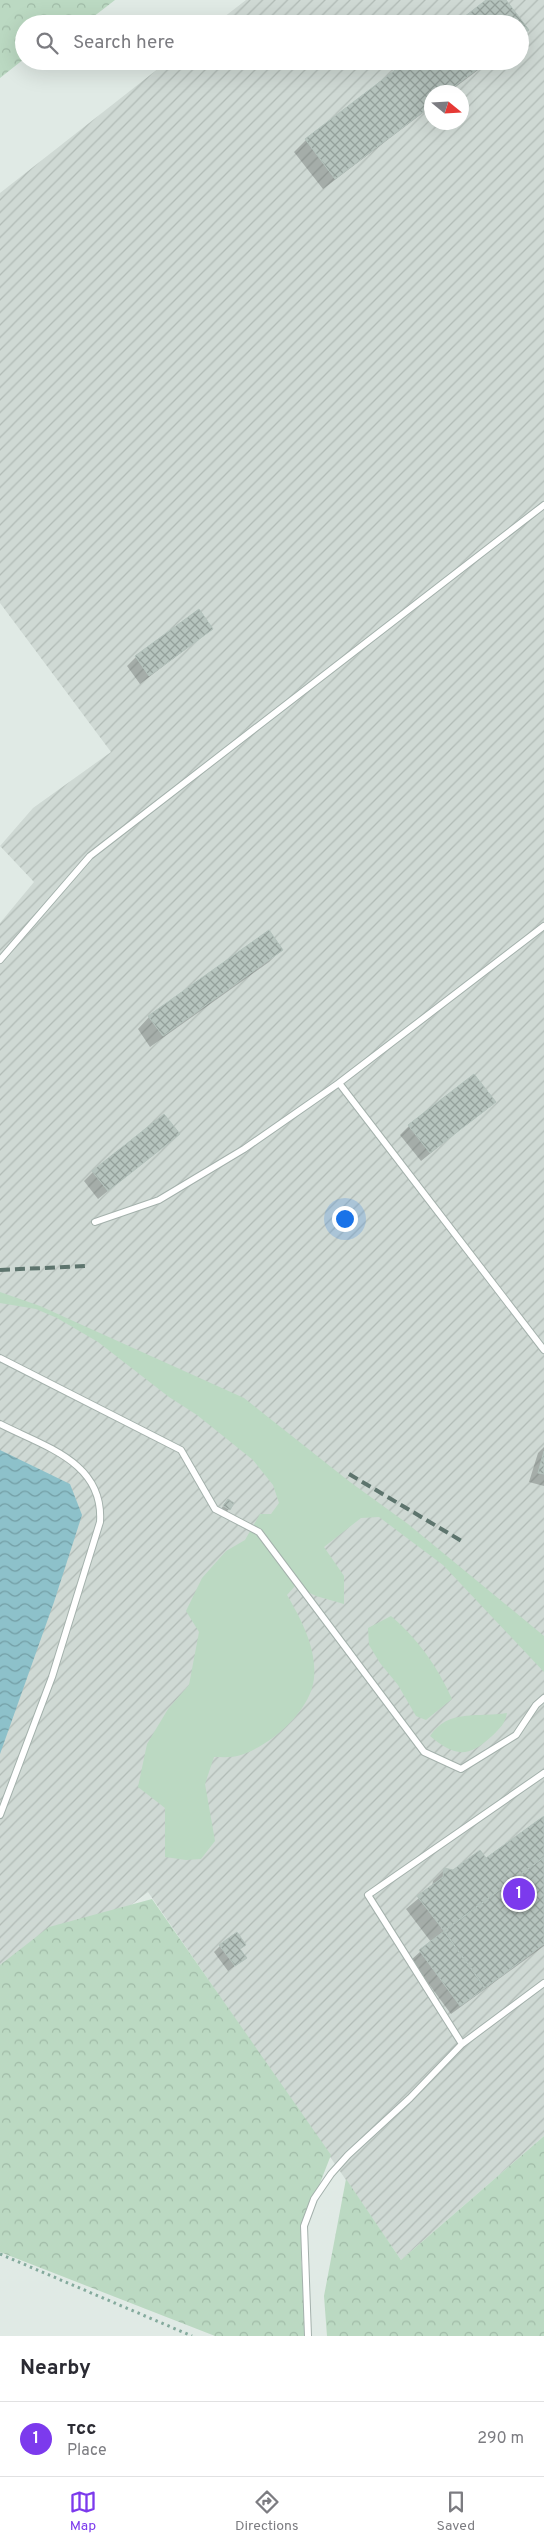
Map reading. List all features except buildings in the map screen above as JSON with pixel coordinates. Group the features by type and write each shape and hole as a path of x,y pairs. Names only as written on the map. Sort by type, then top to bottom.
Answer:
{"lane":[{"path":"0,960 90,856 544,506"},
{"path":"95,1222 159,1200 244,1149 339,1084 544,926"},
{"path":"339,1084 544,1350"},
{"path":"0,1358 181,1450 215,1508 259,1532 424,1752 461,1769 516,1735 536,1705 544,1698"},
{"path":"0,1424 72,1461 86,1473 96,1487 101,1505 100,1522 52,1676 0,1815"},
{"path":"462,2044 368,1895 544,1773"},
{"path":"308,2336 304,2226 314,2199 331,2174 348,2155 410,2098 462,2044 544,1983"}],"path":[{"path":"0,2254 192,2336"}],"shaded area":[{"path":"246,0 544,0 544,2136 401,2260 148,1892 0,2006 0,923 34,882 0,846 33,808 111,752 0,603 0,193 157,70 529,70 529,15 227,15"}],"green space":[{"path":"0,0 115,0 96,15 15,15 15,66 0,78"},
{"path":"0,1292 40,1306 244,1398 350,1482 408,1524 544,1636 544,1672 443,1565 379,1517 361,1518 324,1547 344,1576 344,1604 316,1596 295,1586 287,1595 307,1635 313,1656 314,1678 306,1703 288,1725 265,1743 238,1756 214,1757 205,1784 215,1841 201,1859 186,1860 165,1857 165,1808 138,1787 147,1744 168,1709 189,1685 199,1632 186,1611 202,1578 226,1551 245,1540 260,1514 271,1514 279,1503 273,1485 253,1460 197,1415 169,1397 98,1342 57,1318 36,1309 0,1303"},
{"path":"391,1616 410,1634 426,1654 452,1699 426,1720 416,1716 398,1685 380,1663 369,1645 368,1628"},
{"path":"507,1713 500,1728 492,1736 476,1748 468,1751 454,1751 430,1736 437,1727 455,1718"},
{"path":"152,1899 331,2155 311,2206 301,2262 307,2306 304,2336 215,2336 0,2252 0,1965 49,1927"},
{"path":"544,2136 544,2336 327,2336 324,2296 346,2179 401,2260"}],"water":[{"path":"0,1450 70,1484 82,1515 54,1602 0,1754"}],"railway":[{"path":"0,1270 86,1266"},
{"path":"349,1474 465,1543"}],"place":[{"name":"тсс","path":"519,1894"}]}
